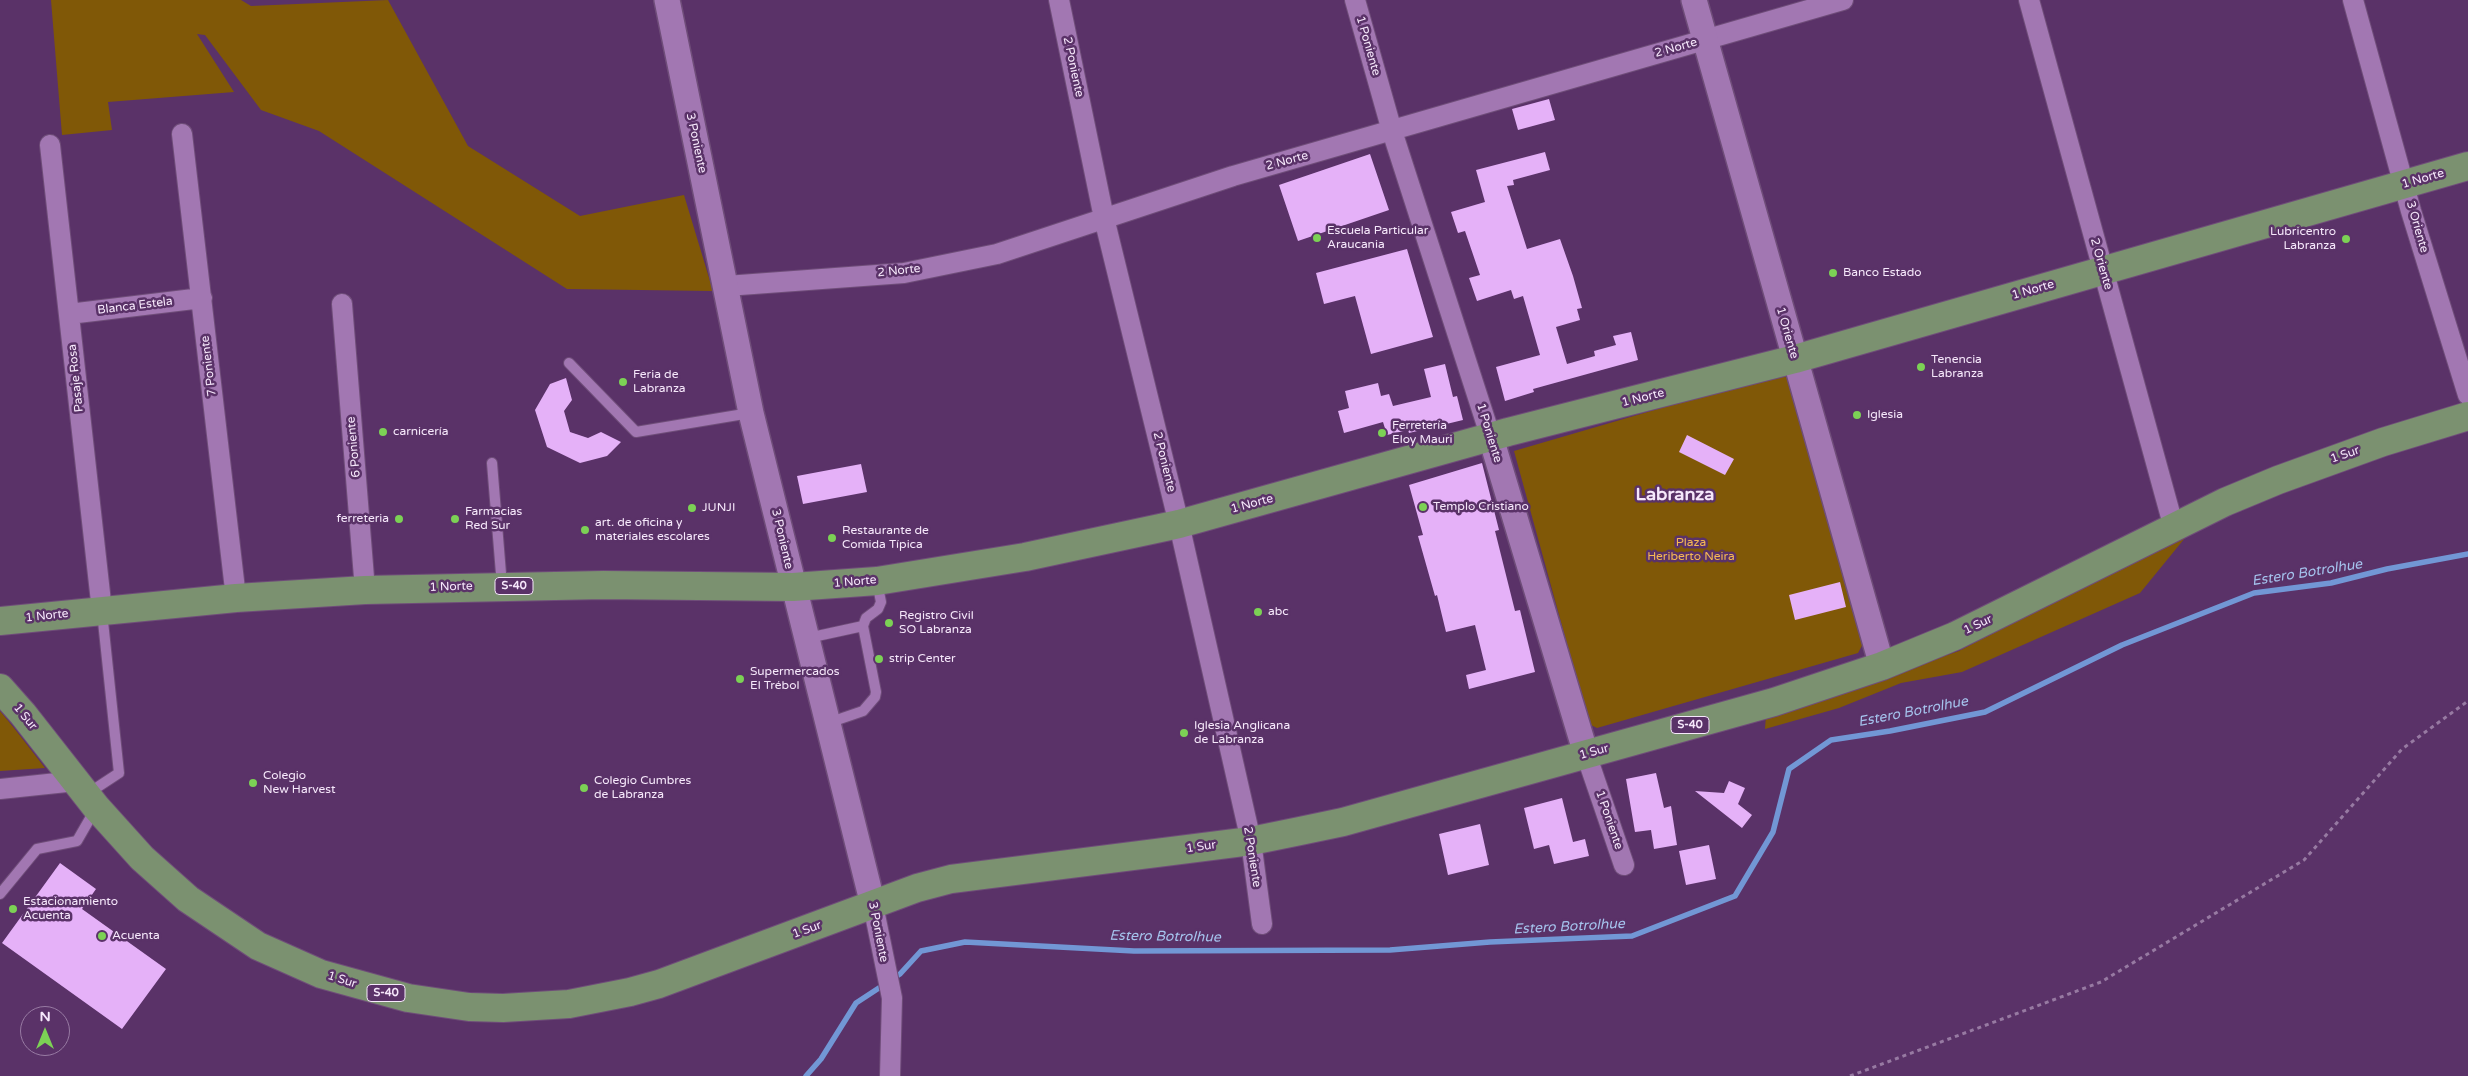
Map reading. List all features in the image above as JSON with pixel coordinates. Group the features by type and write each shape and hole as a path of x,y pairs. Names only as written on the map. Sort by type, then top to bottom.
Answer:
{"main road":[{"name":"1 Norte","path":"0,621 236,598 365,590 502,586 793,587 877,581 1025,556 1180,524 1491,438 1794,359 2468,166"},
{"name":"1 Sur","path":"0,688 86,794 142,858 188,899 258,946 321,974 381,992 436,1003 486,1008 569,1004 630,992 688,974 917,888 951,879 1252,841 1343,822 1774,702 1882,666 2000,615 2225,502 2331,460 2430,426 2468,416"},
{"path":"0,635 29,618"}],"street":[{"name":"3 Poniente","path":"667,0 752,413 793,587 873,905 892,998 890,1076"},
{"name":"2 Poniente","path":"1059,0 1104,218 1180,524 1252,841 1262,924"},
{"name":"1 Poniente","path":"1355,0 1392,131 1491,438 1571,711 1624,866"},
{"name":"1 Oriente","path":"1694,0 1882,666"},
{"name":"2 Norte","path":"726,286 904,273 997,254 1233,176 1844,0"},
{"name":"2 Oriente","path":"2029,0 2174,528"},
{"name":"3 Oriente","path":"2353,0 2405,184 2468,395"},
{"name":"7 Poniente","path":"182,134 236,598"},
{"name":"Pasaje Rosa","path":"50,145 102,611"},
{"name":"Blanca Estela","path":"69,314 202,298"},
{"name":"6 Poniente","path":"342,304 365,590"},
{"path":"0,789 86,794"}],"lane":[{"path":"569,363 636,432 752,413"},
{"path":"492,463 502,586"},
{"path":"827,723 863,711 875,697 876,692 863,626 866,618 878,609 881,602 877,581"},
{"path":"0,894 37,849 76,841 86,794 119,773 102,611"},
{"path":"806,638 863,626"}],"path":[{"path":"1850,1076 2101,982 2304,860 2402,749 2468,701"}],"green space":[{"path":"51,0 241,0 251,6 388,0 468,146 580,216 684,195 713,291 567,289 319,131 261,110 205,35 197,34 234,92 108,102 112,130 62,135"},
{"name":"Plaza Heriberto Neira","path":"1781,373 1794,383 1865,640 1858,653 1597,728 1589,724 1514,451"},
{"path":"2198,522 2140,593 1962,672 1901,683 1839,708 1765,729 1766,715 1959,651"},
{"path":"0,711 14,728 45,768 0,771"}],"building":[{"path":"1549,99 1555,120 1518,130 1512,109"},
{"path":"1545,152 1550,170 1513,180 1514,185 1507,186 1527,249 1560,239 1573,276 1582,308 1577,309 1580,320 1556,327 1567,364 1595,356 1594,351 1616,345 1613,336 1631,332 1638,360 1533,389 1534,392 1505,401 1496,367 1540,355 1523,296 1514,299 1511,290 1477,301 1469,278 1480,275 1465,231 1458,233 1451,212 1485,202 1476,170"},
{"path":"1370,154 1389,210 1298,241 1279,185"},
{"path":"1407,249 1433,337 1371,354 1355,296 1324,304 1316,273"},
{"path":"1445,364 1453,397 1457,396 1463,420 1409,433 1408,430 1387,435 1383,422 1344,433 1338,411 1349,408 1345,391 1378,383 1381,396 1389,394 1393,406 1431,397 1424,369"},
{"path":"566,378 572,400 564,411 570,432 588,438 601,432 621,442 607,456 580,463 547,447 535,410 550,384"},
{"path":"1687,435 1734,459 1725,475 1679,452"},
{"path":"1482,463 1499,530 1495,531 1515,611 1520,610 1535,672 1469,689 1466,675 1486,670 1475,625 1446,632 1437,595 1435,596 1418,536 1423,535 1409,485"},
{"path":"861,464 867,492 803,504 797,476"},
{"path":"1840,582 1846,607 1795,620 1789,595"},
{"path":"1656,773 1664,808 1671,806 1677,845 1654,849 1651,830 1635,832 1626,779"},
{"path":"1729,781 1745,788 1738,804 1752,815 1742,828 1695,791 1724,793"},
{"path":"1562,798 1573,842 1585,839 1589,856 1554,864 1549,845 1534,849 1524,808"},
{"path":"1480,824 1489,865 1448,875 1439,834"},
{"path":"1709,845 1716,879 1686,885 1679,851"},
{"path":"60,863 96,889 82,909 166,969 122,1029 2,943"}],"waterway":[{"name":"Estero Botrolhue","path":"892,979 900,974 921,951 965,942 1134,951 1390,950 1490,942 1632,936 1735,896 1773,832 1789,769 1831,740 1890,731 1985,712 2122,645 2254,593 2331,583 2387,569 2468,554"},
{"name":"Estero Botrolhue","path":"806,1076 821,1059 856,1003 885,984"}],"place":[{"name":"Escuela Particular Araucania","path":"1317,238"},
{"name":"Lubricentro Labranza","path":"2346,239"},
{"name":"Banco Estado","path":"1833,273"},
{"name":"Tenencia Labranza","path":"1921,367"},
{"name":"Feria de Labranza","path":"623,382"},
{"name":"Iglesia","path":"1857,415"},
{"name":"carnicería","path":"383,432"},
{"name":"Ferretería Eloy Mauri","path":"1382,433"},
{"name":"Templo Cristiano","path":"1423,507"},
{"name":"JUNJI","path":"692,508"},
{"name":"ferreteria","path":"399,519"},
{"name":"Farmacias Red Sur","path":"455,519"},
{"name":"art. de oficina y materiales escolares","path":"585,530"},
{"name":"Restaurante de Comida Típica","path":"832,538"},
{"name":"abc","path":"1258,612"},
{"name":"Registro Civil SO Labranza","path":"889,623"},
{"name":"strip Center","path":"879,659"},
{"name":"Supermercados El Trébol","path":"740,679"},
{"name":"Iglesia Anglicana de Labranza","path":"1184,733"},
{"name":"Colegio New Harvest","path":"253,783"},
{"name":"Colegio Cumbres de Labranza","path":"584,788"},
{"name":"Estacionamiento Acuenta","path":"13,909"},
{"name":"Acuenta","path":"102,936"}],"district":[{"name":"Labranza","path":"1675,495"}]}
